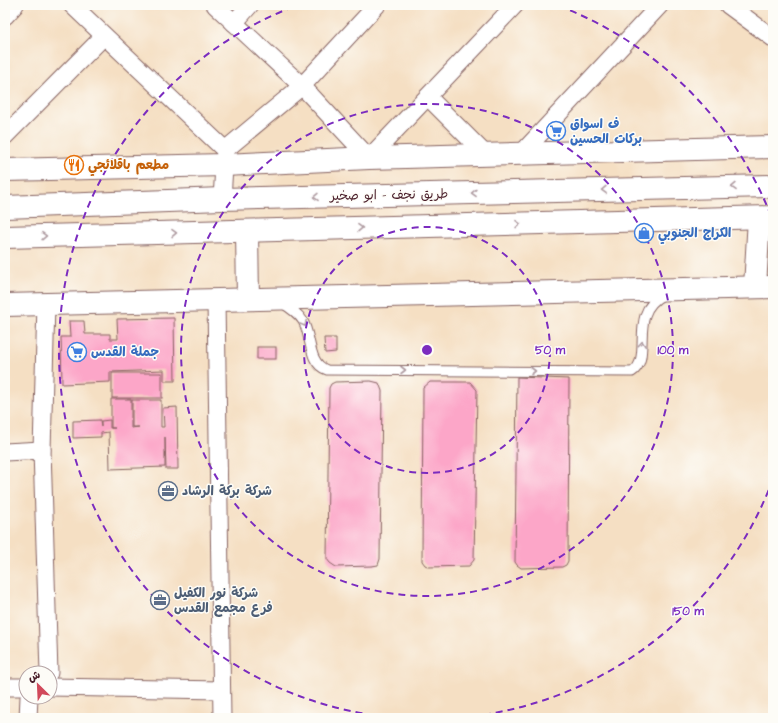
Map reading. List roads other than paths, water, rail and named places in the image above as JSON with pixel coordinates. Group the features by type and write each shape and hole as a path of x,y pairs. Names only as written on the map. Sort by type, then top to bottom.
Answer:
{"main road":[{"path":"5,170 224,158 369,158 773,147"},
{"name":"طريق نجف - ابو صخير","path":"5,207 222,199 773,186"},
{"path":"5,237 766,218 764,287 5,305"},
{"path":"247,231 248,299"}],"street":[{"path":"5,16 15,5"},
{"path":"72,5 224,158"},
{"path":"214,5 302,86 369,158 516,5"},
{"path":"234,23 250,5"},
{"path":"222,199 224,158 302,86 377,5"},
{"path":"521,154 660,5"},
{"path":"728,5 773,38"},
{"path":"5,136 104,36"},
{"path":"428,97 486,155"},
{"path":"216,300 222,718"},
{"path":"46,304 42,450 49,665"},
{"path":"5,452 42,450"},
{"path":"5,687 18,687"},
{"path":"58,687 221,690"},
{"path":"28,718 29,705"}],"lane":[{"path":"276,298 295,312 303,321 308,333 315,362 327,370 632,372 640,362 644,314 654,301 674,289"}],"place":[{"name":"ف اسواق بركات الحسين","path":"556,131"},
{"name":"مطعم باقلائجي","path":"74,165"},
{"name":"الكراج الجنوبي","path":"644,233"},
{"name":"جملة القدس","path":"77,352"},
{"name":"شركة بركة الرشاد","path":"168,491"},
{"name":"شركة نور الكفيل فرع مجمع القدس","path":"160,600"}]}
